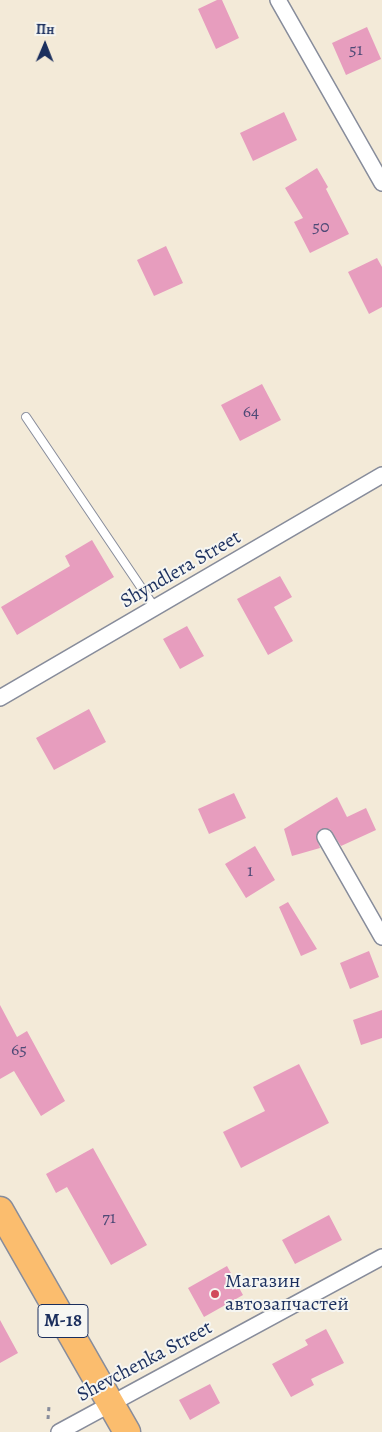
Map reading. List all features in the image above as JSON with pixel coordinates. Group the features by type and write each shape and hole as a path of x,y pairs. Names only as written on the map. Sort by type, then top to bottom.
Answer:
{"highway":[{"name":"М-18","path":"0,1210 127,1432"}],"street":[{"path":"278,0 382,183"},
{"name":"Shyndlera Street","path":"0,698 382,475"},
{"path":"324,837 382,937"},
{"name":"Shevchenka Street","path":"59,1432 382,1257"}],"lane":[{"path":"26,417 155,608"}],"building":[{"path":"217,0 222,0 239,38 216,49 198,9"},
{"path":"367,27 381,59 346,75 332,43"},
{"path":"284,112 297,140 253,161 240,133"},
{"path":"317,168 328,187 326,189 349,234 310,253 294,222 303,218 285,188"},
{"path":"166,246 183,283 154,296 137,260"},
{"path":"377,258 382,267 382,307 369,314 348,272"},
{"path":"262,384 281,420 240,441 221,405"},
{"path":"92,540 114,577 17,635 1,607 70,566 65,556"},
{"path":"280,576 292,597 274,607 293,641 268,655 237,599"},
{"path":"187,626 204,656 180,669 163,639"},
{"path":"89,709 106,742 54,770 36,738"},
{"path":"234,793 246,818 209,834 198,809"},
{"path":"337,797 347,817 366,808 376,830 341,846 330,829 321,829 316,836 320,848 292,856 284,829"},
{"path":"255,846 275,880 246,898 225,864"},
{"path":"288,902 317,949 301,956 279,907"},
{"path":"369,951 379,977 350,989 340,963"},
{"path":"0,1005 17,1037 27,1031 65,1101 41,1116 14,1071 0,1079"},
{"path":"382,1010 382,1038 361,1045 353,1020"},
{"path":"299,1064 329,1123 241,1168 223,1132 265,1111 253,1087"},
{"path":"93,1148 147,1245 111,1265 67,1187 56,1193 46,1174"},
{"path":"329,1215 342,1240 295,1264 282,1240"},
{"path":"227,1266 243,1295 204,1317 188,1288"},
{"path":"0,1320 18,1353 0,1363"},
{"path":"326,1329 344,1363 311,1379 314,1385 291,1397 272,1364 308,1345 305,1340"},
{"path":"210,1384 220,1403 190,1420 179,1400"}],"place":[{"name":"Магазин автозапчастей","path":"215,1294"}]}
